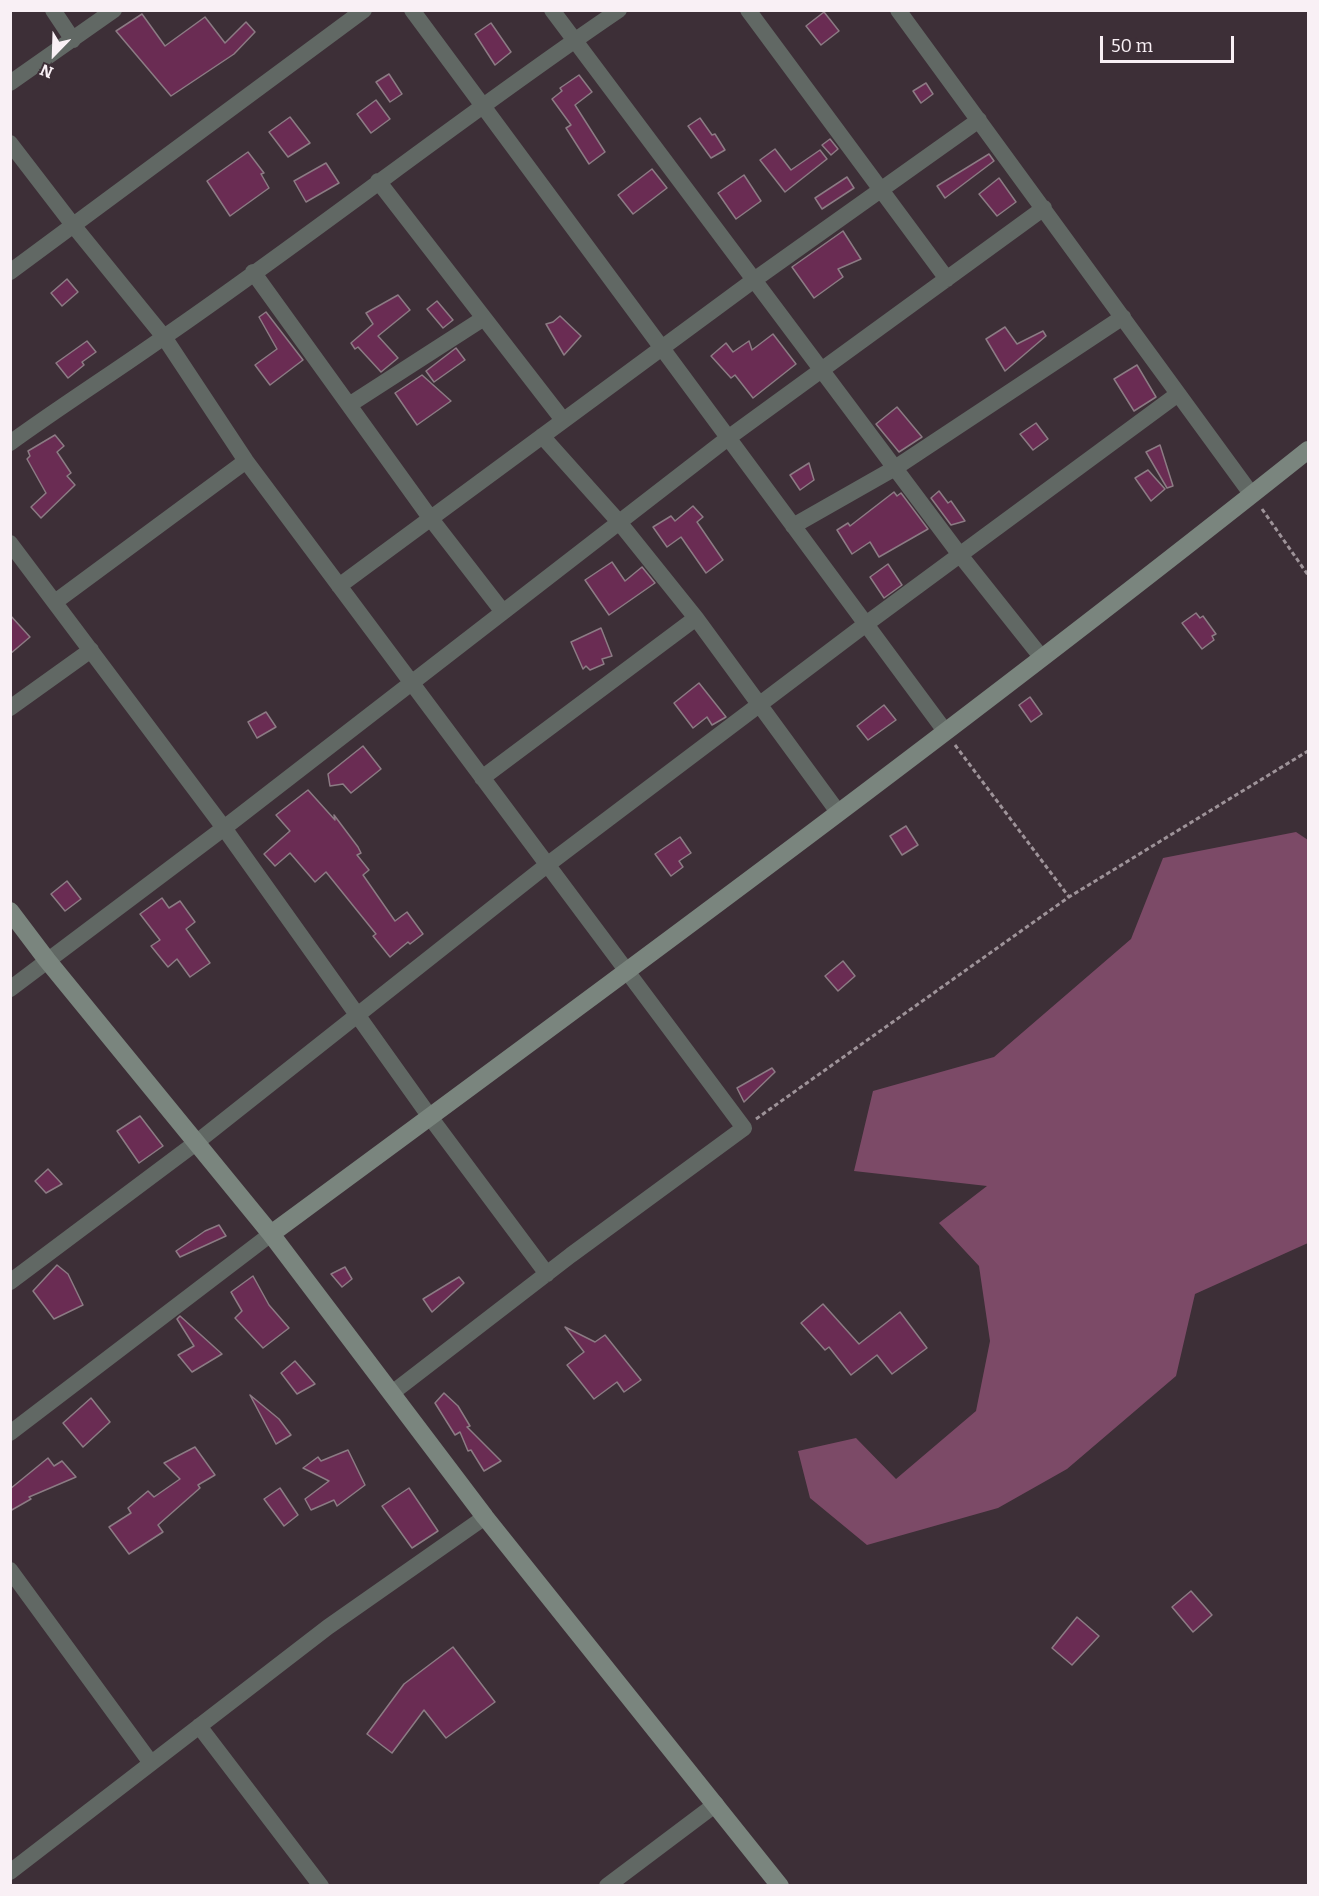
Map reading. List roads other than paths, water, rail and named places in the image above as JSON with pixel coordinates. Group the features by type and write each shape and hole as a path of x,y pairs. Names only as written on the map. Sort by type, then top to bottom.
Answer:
{"street":[{"path":"52,10 73,40"},
{"path":"10,83 114,10"},
{"path":"10,272 364,10"},
{"path":"412,10 945,731"},
{"path":"552,10 960,555 1042,658"},
{"path":"10,443 59,407 164,337 482,105 619,10"},
{"path":"748,10 947,279"},
{"path":"898,10 1252,495"},
{"path":"339,586 754,280 979,120"},
{"path":"10,143 164,337 246,461 744,1128 547,1274 392,1393"},
{"path":"378,181 563,420"},
{"path":"10,989 412,684 728,438 1044,208"},
{"path":"253,272 431,519 503,612"},
{"path":"793,526 895,468 1123,317"},
{"path":"349,405 484,318"},
{"path":"10,1282 197,1142 547,865 866,624 1178,394"},
{"path":"542,436 618,522 696,618 838,812"},
{"path":"10,1433 272,1234 627,972 1186,549 1308,450"},
{"path":"55,602 246,461"},
{"path":"10,543 224,828 430,1117 547,1274"},
{"path":"482,778 696,618"},
{"path":"10,708 91,650"},
{"path":"10,911 47,960 272,1234 485,1517 780,1886"},
{"path":"10,1872 328,1627 485,1517"},
{"path":"10,1570 151,1763"},
{"path":"199,1726 321,1886"},
{"path":"607,1886 716,1804"}]}
